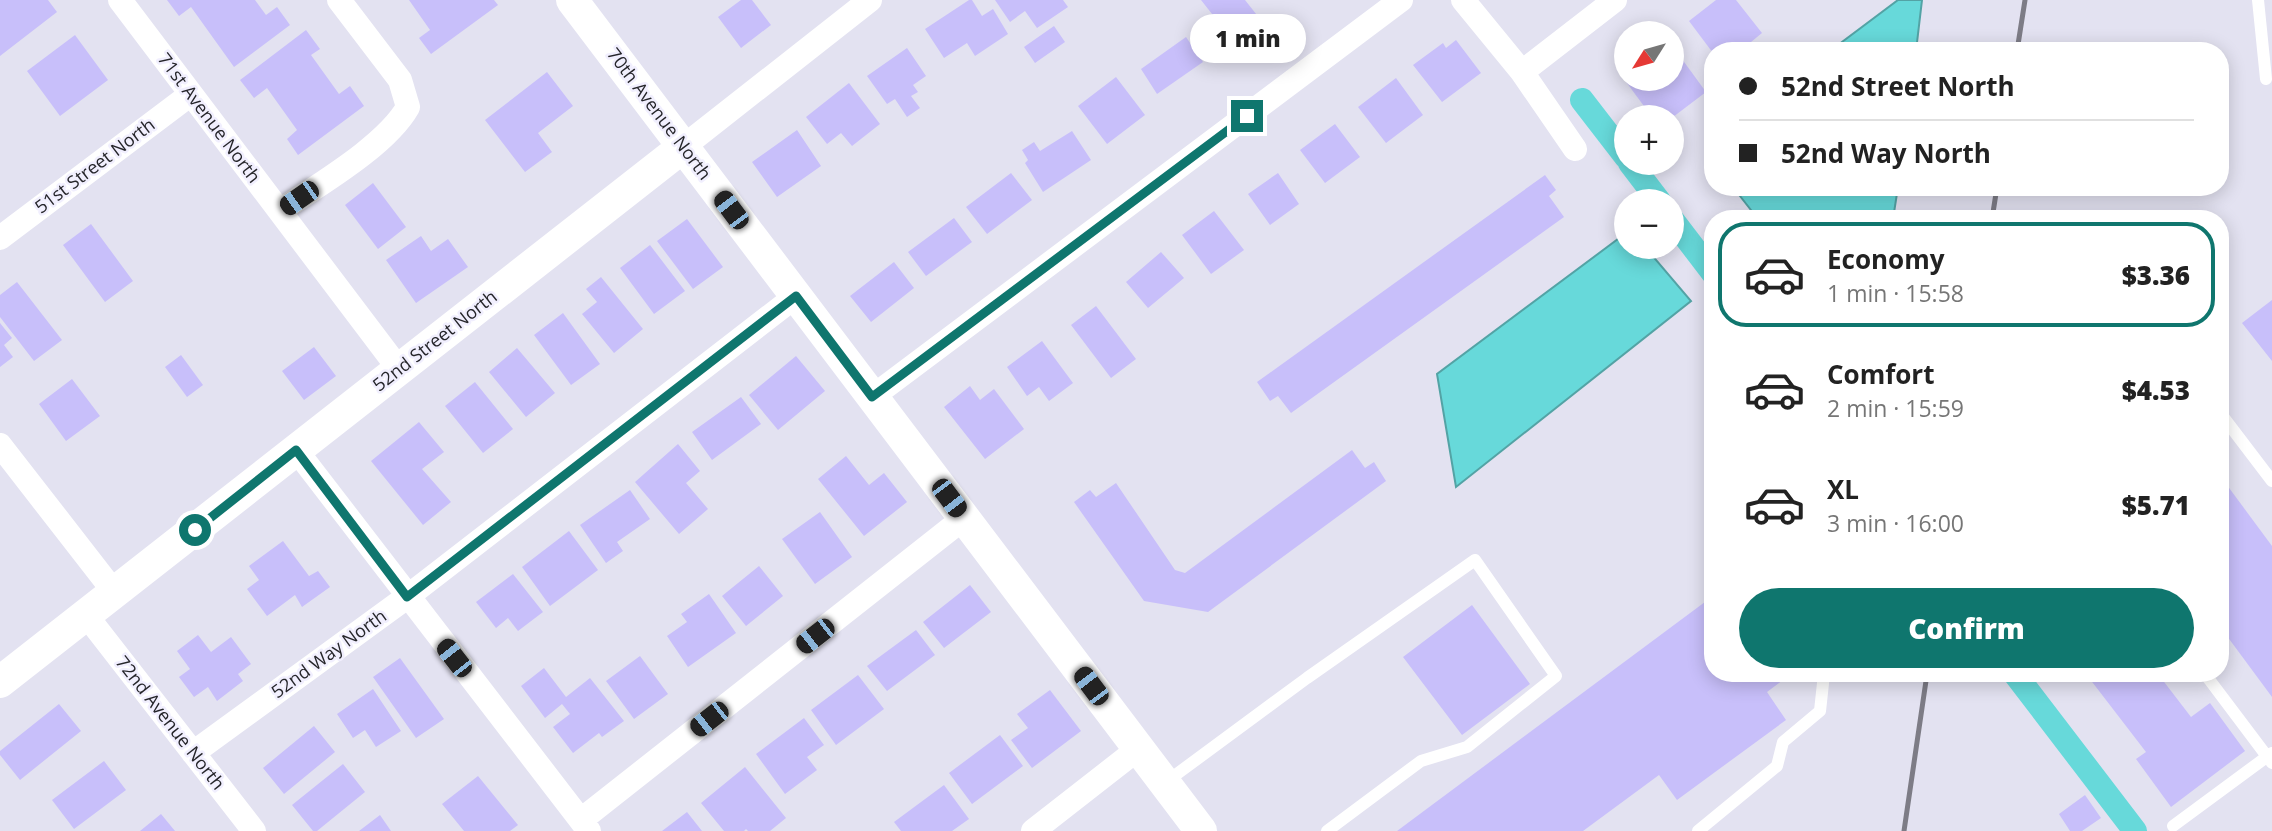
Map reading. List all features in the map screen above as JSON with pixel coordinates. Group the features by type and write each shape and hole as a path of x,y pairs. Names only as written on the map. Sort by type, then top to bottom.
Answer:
{"street":[{"name":"71st Avenue North","path":"120,0 399,369"},
{"path":"279,211 385,136 408,107 400,80 339,0"},
{"name":"70th Avenue North","path":"572,0 1202,831"},
{"name":"52nd Street North","path":"0,682 870,0"},
{"path":"872,397 1401,0"},
{"path":"1463,0 1522,72 1575,149"},
{"path":"1522,72 1615,0"},
{"name":"51st Street North","path":"0,238 191,93"},
{"name":"52nd Way North","path":"193,753 407,597 796,296"},
{"path":"0,445 115,593"},
{"path":"296,450 585,826 964,518"},
{"name":"72nd Avenue North","path":"86,615 254,831"},
{"path":"1033,831 1138,748"}],"lane":[{"path":"2258,0 2266,79"},
{"path":"2229,425 2272,481"},
{"path":"1165,783 1307,678 1475,560 1556,676 1467,747 1421,761 1327,831"},
{"path":"1698,831 1777,766 1783,742 1819,711 1823,682"},
{"path":"2173,826 2270,758 2211,682"}],"water":[{"path":"1898,0 1922,0 1917,42 1842,42"},
{"path":"1740,196 1897,196 1894,210 1751,210"},
{"path":"1614,242 1614,259 1655,259 1691,301 1456,487 1437,374"}],"building":[{"path":"0,0 48,0 57,12 0,56"},
{"path":"167,0 255,0 266,15 277,7 290,25 234,67 191,7 179,16"},
{"path":"409,0 494,0 498,5 431,54 419,38 430,30"},
{"path":"741,0 752,0 771,25 741,48 718,17"},
{"path":"972,0 982,16 993,9 1008,34 975,56 967,43 944,58 925,29"},
{"path":"995,0 1063,0 1068,7 1037,28 1025,11 1010,22"},
{"path":"1201,0 1245,0 1264,24 1224,56 1203,29 1216,19"},
{"path":"1716,0 1736,0 1762,33 1751,42 1705,42 1689,21"},
{"path":"1054,26 1065,42 1035,63 1024,47"},
{"path":"306,30 320,49 311,55 339,94 350,86 364,106 298,155 287,139 297,130 267,88 254,98 240,80"},
{"path":"75,35 108,80 60,116 27,71"},
{"path":"1186,37 1203,62 1157,94 1141,69"},
{"path":"1456,40 1481,73 1442,102 1413,65 1443,43 1446,48"},
{"path":"907,48 926,76 913,85 918,92 911,96 920,108 907,117 895,99 887,104 867,76"},
{"path":"1684,62 1704,89 1704,94 1684,109 1684,105 1643,105 1633,91 1684,91"},
{"path":"547,72 573,106 538,133 552,152 525,172 485,120"},
{"path":"1116,77 1145,115 1107,144 1078,106"},
{"path":"1396,78 1423,115 1386,143 1358,107"},
{"path":"849,83 880,124 852,146 841,133 827,144 806,117"},
{"path":"1335,124 1360,157 1325,183 1300,150"},
{"path":"797,130 821,166 777,197 752,162"},
{"path":"1072,131 1091,160 1043,192 1025,163 1028,160 1022,150 1034,142 1040,151"},
{"path":"1011,173 1032,200 987,234 966,207"},
{"path":"1278,173 1299,204 1270,225 1248,194"},
{"path":"1545,175 1556,190 1549,196 1564,217 1291,413 1278,396 1270,401 1257,382"},
{"path":"373,183 406,227 378,249 345,205"},
{"path":"1214,211 1244,250 1211,274 1182,235"},
{"path":"954,218 972,242 926,276 908,252"},
{"path":"687,219 723,267 693,289 657,241"},
{"path":"91,224 133,281 105,302 63,245"},
{"path":"421,236 431,251 448,239 468,267 416,303 386,260"},
{"path":"650,245 685,291 654,314 620,268"},
{"path":"1161,252 1184,278 1148,308 1126,282"},
{"path":"894,262 914,288 871,322 850,296"},
{"path":"601,277 643,329 614,353 582,314 597,302 586,289"},
{"path":"17,282 62,340 34,361 0,317 0,295"},
{"path":"2272,300 2272,361 2242,323"},
{"path":"1096,306 1136,359 1111,378 1071,325"},
{"path":"563,313 600,364 571,385 534,335"},
{"path":"0,323 12,338 4,345 13,357 0,367"},
{"path":"1042,341 1073,383 1049,401 1039,387 1027,396 1007,367"},
{"path":"314,347 336,376 304,400 282,371"},
{"path":"517,348 555,393 526,417 489,372"},
{"path":"181,355 203,385 187,397 165,367"},
{"path":"796,356 825,391 778,430 749,395"},
{"path":"72,379 100,416 66,441 39,404"},
{"path":"475,382 513,429 483,453 445,406"},
{"path":"970,386 980,400 994,389 1024,429 985,459 944,407"},
{"path":"741,397 761,424 712,460 692,432"},
{"path":"419,422 444,452 422,469 451,502 423,525 371,461"},
{"path":"678,444 700,471 686,483 708,509 679,534 635,482"},
{"path":"1352,450 1365,468 1374,462 1386,481 1208,612 1144,601 1074,502 1090,490 1096,497 1116,483 1175,570 1185,573"},
{"path":"846,456 869,485 884,473 907,502 864,536 818,479"},
{"path":"2229,488 2272,546 2272,697 2229,639"},
{"path":"630,490 650,519 617,542 623,551 606,563 580,525"},
{"path":"820,512 852,557 815,584 782,539"},
{"path":"569,531 598,570 550,606 522,567"},
{"path":"283,541 309,576 318,571 330,587 302,607 295,595 267,616 247,589 259,580 249,566"},
{"path":"759,566 783,596 746,626 722,596"},
{"path":"513,574 543,612 518,631 508,618 496,628 476,602"},
{"path":"970,585 991,612 944,648 923,622"},
{"path":"709,594 736,633 688,667 667,636 687,622 681,614"},
{"path":"1704,603 1704,682 1780,682 1767,692 1786,720 1677,800 1659,775 1583,831 1397,831"},
{"path":"1472,605 1530,684 1462,735 1403,657"},
{"path":"916,630 935,655 887,691 867,666"},
{"path":"198,635 211,652 231,637 251,664 238,674 243,681 217,701 208,687 194,697 179,677 190,669 177,651"},
{"path":"640,656 668,694 634,719 606,681"},
{"path":"400,658 444,719 416,738 373,677"},
{"path":"544,668 566,697 590,678 624,721 602,737 599,733 573,753 553,727 570,714 562,704 545,718 521,686"},
{"path":"858,675 884,709 836,745 811,710"},
{"path":"2092,682 2164,682 2191,717 2210,703 2245,751 2171,807 2136,759 2146,752"},
{"path":"373,689 401,731 376,747 365,730 353,738 337,714"},
{"path":"1050,690 1081,731 1032,768 1011,740 1028,728 1017,714"},
{"path":"59,704 81,731 20,780 0,755 0,751"},
{"path":"804,718 824,745 807,757 817,770 785,794 756,754"},
{"path":"314,726 335,752 284,794 263,768"},
{"path":"1000,735 1023,766 972,804 949,773"},
{"path":"104,761 126,790 74,829 52,800"},
{"path":"343,764 365,792 317,831 313,831 292,805"},
{"path":"745,767 786,818 770,831 724,831 701,803"},
{"path":"478,776 518,825 510,831 464,831 442,804"},
{"path":"944,785 969,819 952,831 901,831 894,822"},
{"path":"2085,795 2101,818 2082,831 2070,831 2059,814"},
{"path":"687,812 702,831 662,831"},
{"path":"161,814 175,831 140,831"},
{"path":"380,815 391,831 359,831"}],"waterway":[{"path":"1582,100 1614,141"},
{"path":"1639,175 1650,189"},
{"path":"1684,235 1704,261"},
{"path":"2021,682 2135,831"}],"railway":[{"path":"2018,42 2025,0"},
{"path":"1993,210 1996,196"},
{"path":"1904,831 1926,682"}],"route":[{"path":"195,530 296,450 407,597 796,296 872,397 1247,116"}]}
